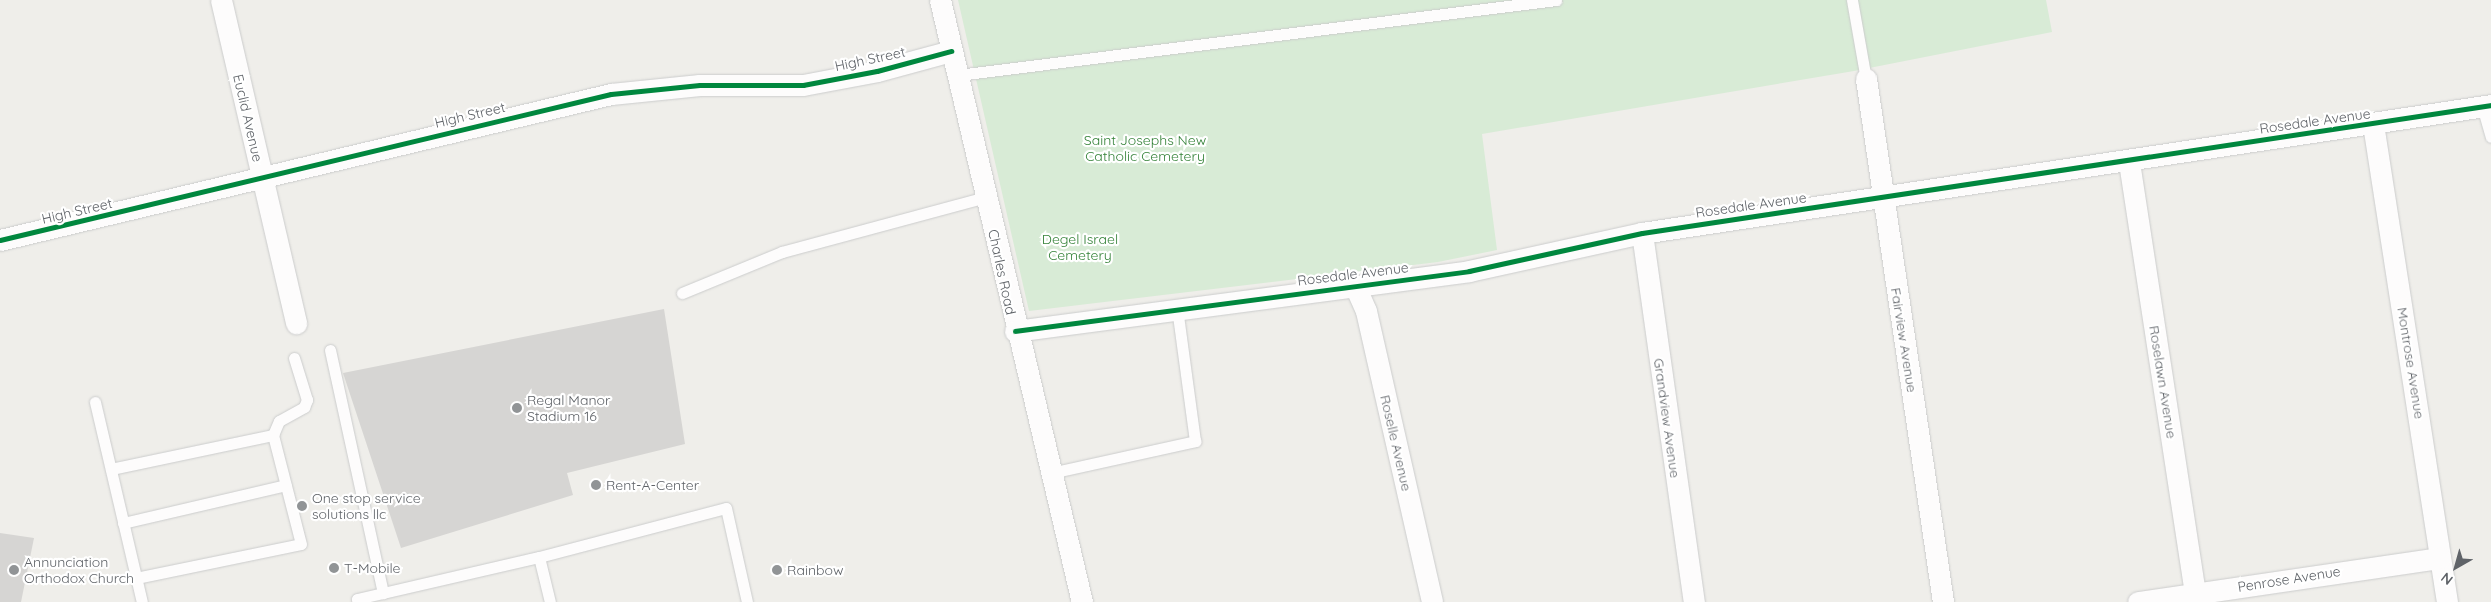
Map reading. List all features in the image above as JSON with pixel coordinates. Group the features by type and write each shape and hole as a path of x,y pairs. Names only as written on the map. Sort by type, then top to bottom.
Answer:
{"street":[{"name":"Euclid Avenue","path":"221,0 296,323"},
{"name":"Charles Road","path":"940,0 1015,331 1082,602"},
{"name":"High Street","path":"0,240 611,94 700,85 803,84 876,72 951,51"},
{"name":"Fairview Avenue","path":"1866,79 1943,602"},
{"name":"Rosedale Avenue","path":"1015,331 1469,271 1642,233 2129,162 2486,105"},
{"name":"Montrose Avenue","path":"2373,124 2447,602"},
{"name":"Roselawn Avenue","path":"2129,162 2196,598"},
{"name":"Grandview Avenue","path":"1642,233 1694,602"},
{"name":"Roselle Avenue","path":"1355,286 1366,311 1432,602"},
{"name":"Penrose Avenue","path":"2138,602 2196,598 2440,558"}],"lane":[{"path":"958,75 1556,0"},
{"path":"1852,0 1866,79"},
{"path":"2486,105 2491,137"},
{"path":"682,293 782,252 986,197"},
{"path":"1051,473 1195,441 1178,308"},
{"path":"330,350 383,593"},
{"path":"136,578 301,544 272,435 279,421 304,407 307,400 294,358"},
{"path":"95,402 142,602"},
{"path":"111,469 272,435"},
{"path":"123,523 286,485"},
{"path":"358,602 357,599 539,557 726,508 747,602"},
{"path":"539,557 550,602"}],"green space":[{"name":"Saint Josephs New Catholic Cemetery","path":"958,0 2046,0 2052,32 1854,71 1482,134 1497,250 1438,262 1029,311"}],"building":[{"name":"Regal Manor Stadium 16","path":"664,309 685,444 567,473 573,495 401,548 343,373"},
{"name":"Annunciation Orthodox Church","path":"0,533 34,538 21,602 0,602"}],"cycle path":[{"path":"0,240 611,94 700,85 803,85 877,71 951,51"},
{"path":"1015,331 1469,271 1642,233 2491,105"}],"place":[{"name":"Regal Manor Stadium 16","path":"517,408"},
{"name":"Rent-A-Center","path":"596,485"},
{"name":"One stop service solutions llc","path":"302,506"},
{"name":"T-Mobile","path":"334,568"},
{"name":"Annunciation Orthodox Church","path":"14,570"},
{"name":"Rainbow","path":"777,570"}],"park label":[{"name":"Degel Israel Cemetery","path":"1080,248"}]}
